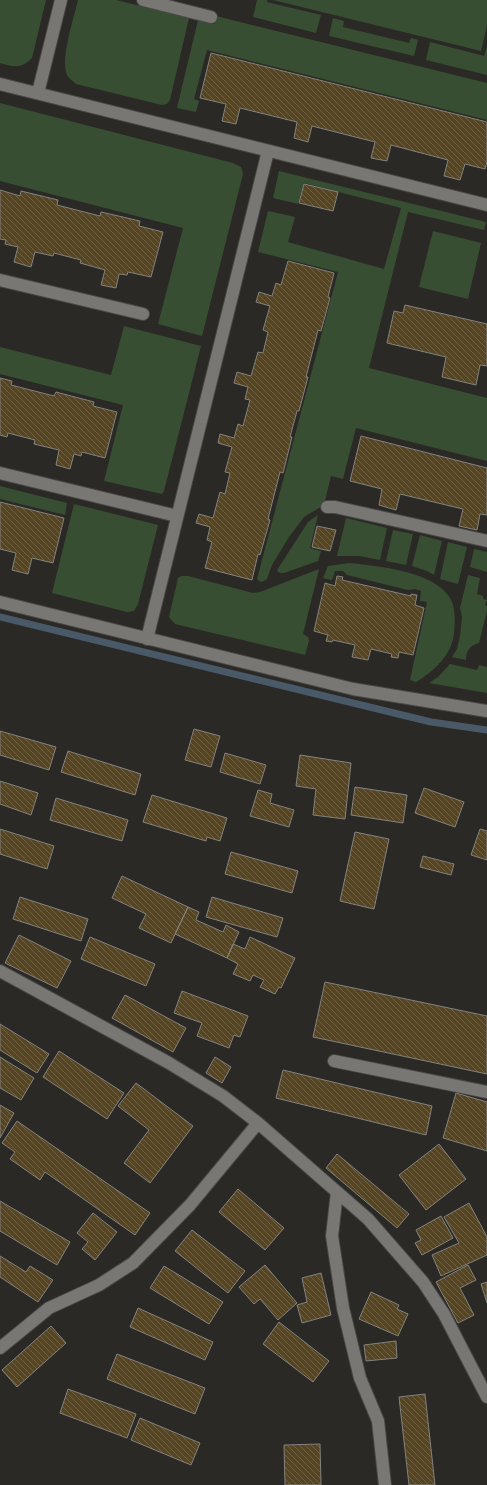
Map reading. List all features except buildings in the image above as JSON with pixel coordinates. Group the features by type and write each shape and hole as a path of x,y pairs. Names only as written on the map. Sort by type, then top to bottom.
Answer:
{"street":[{"path":"38,93 61,0"},
{"path":"143,0 211,17"},
{"path":"0,84 487,205"},
{"path":"147,639 268,151"},
{"path":"0,280 143,314"},
{"path":"0,473 177,516"},
{"path":"327,507 335,507 487,541"},
{"path":"0,602 354,690 487,711"},
{"path":"0,971 169,1063 223,1096 258,1123 368,1219 423,1282 444,1314 486,1394"},
{"path":"334,1061 487,1092"},
{"path":"0,1348 49,1308 99,1285 133,1263 190,1205 258,1123"},
{"path":"336,1192 332,1236 343,1308 360,1378 378,1421 385,1485"}],"green space":[{"path":"0,0 46,0 32,58 25,64 13,66 0,63"},
{"path":"78,0 116,0 189,18 170,100 167,104 162,105 76,84 69,78 65,68 66,49"},
{"path":"257,0 267,0 267,2 321,15 316,33 253,17"},
{"path":"273,0 487,0 487,26 481,51"},
{"path":"216,16 487,83 487,120 207,50 194,99 199,101 196,112 177,108 198,20 214,24"},
{"path":"333,18 344,21 343,27 409,43 411,38 418,40 414,56 329,36"},
{"path":"430,42 484,56 487,47 487,75 426,60"},
{"path":"0,103 233,163 241,167 243,174 202,336 158,324 183,228 0,181"},
{"path":"279,171 486,222 484,230 408,212 369,368 487,398 487,461 356,428 343,479 331,476 324,505 304,517 289,537 272,565 267,579 262,582 257,579 338,272 258,252 268,211 295,217 288,242 384,269 401,208 304,183 298,204 273,198"},
{"path":"433,231 481,243 468,299 419,287"},
{"path":"124,326 201,346 162,494 104,481 123,405 0,374 0,347 111,375"},
{"path":"0,486 67,503 65,515 0,499"},
{"path":"74,504 158,525 138,604 134,611 127,612 52,593"},
{"path":"318,515 310,548 321,551 318,561 284,573 278,572 277,570 308,522"},
{"path":"346,518 387,528 380,560 359,556 337,556"},
{"path":"393,530 413,534 406,565 386,561"},
{"path":"420,535 442,541 434,575 412,566"},
{"path":"448,542 467,547 458,584 440,579"},
{"path":"474,549 487,552 487,572 470,567"},
{"path":"349,563 389,568 418,576 442,589 450,598 455,620 452,642 441,662 416,682 410,680 427,602 420,601 421,591 415,589 408,590 347,575 343,571 335,571 332,580 323,578 328,566"},
{"path":"319,569 303,634 308,637 309,641 305,655 175,624 169,617 178,578 181,576 188,576 253,593 260,592"},
{"path":"468,575 480,578 477,594 483,596 483,599 487,600 485,605 487,606 487,611 479,643 473,645 469,649 466,660 452,657 457,649 460,636 462,617 460,608"},
{"path":"450,664 477,670 479,665 487,667 487,693 429,683 438,677"}],"waterway":[{"path":"0,617 431,722 487,730"}]}
